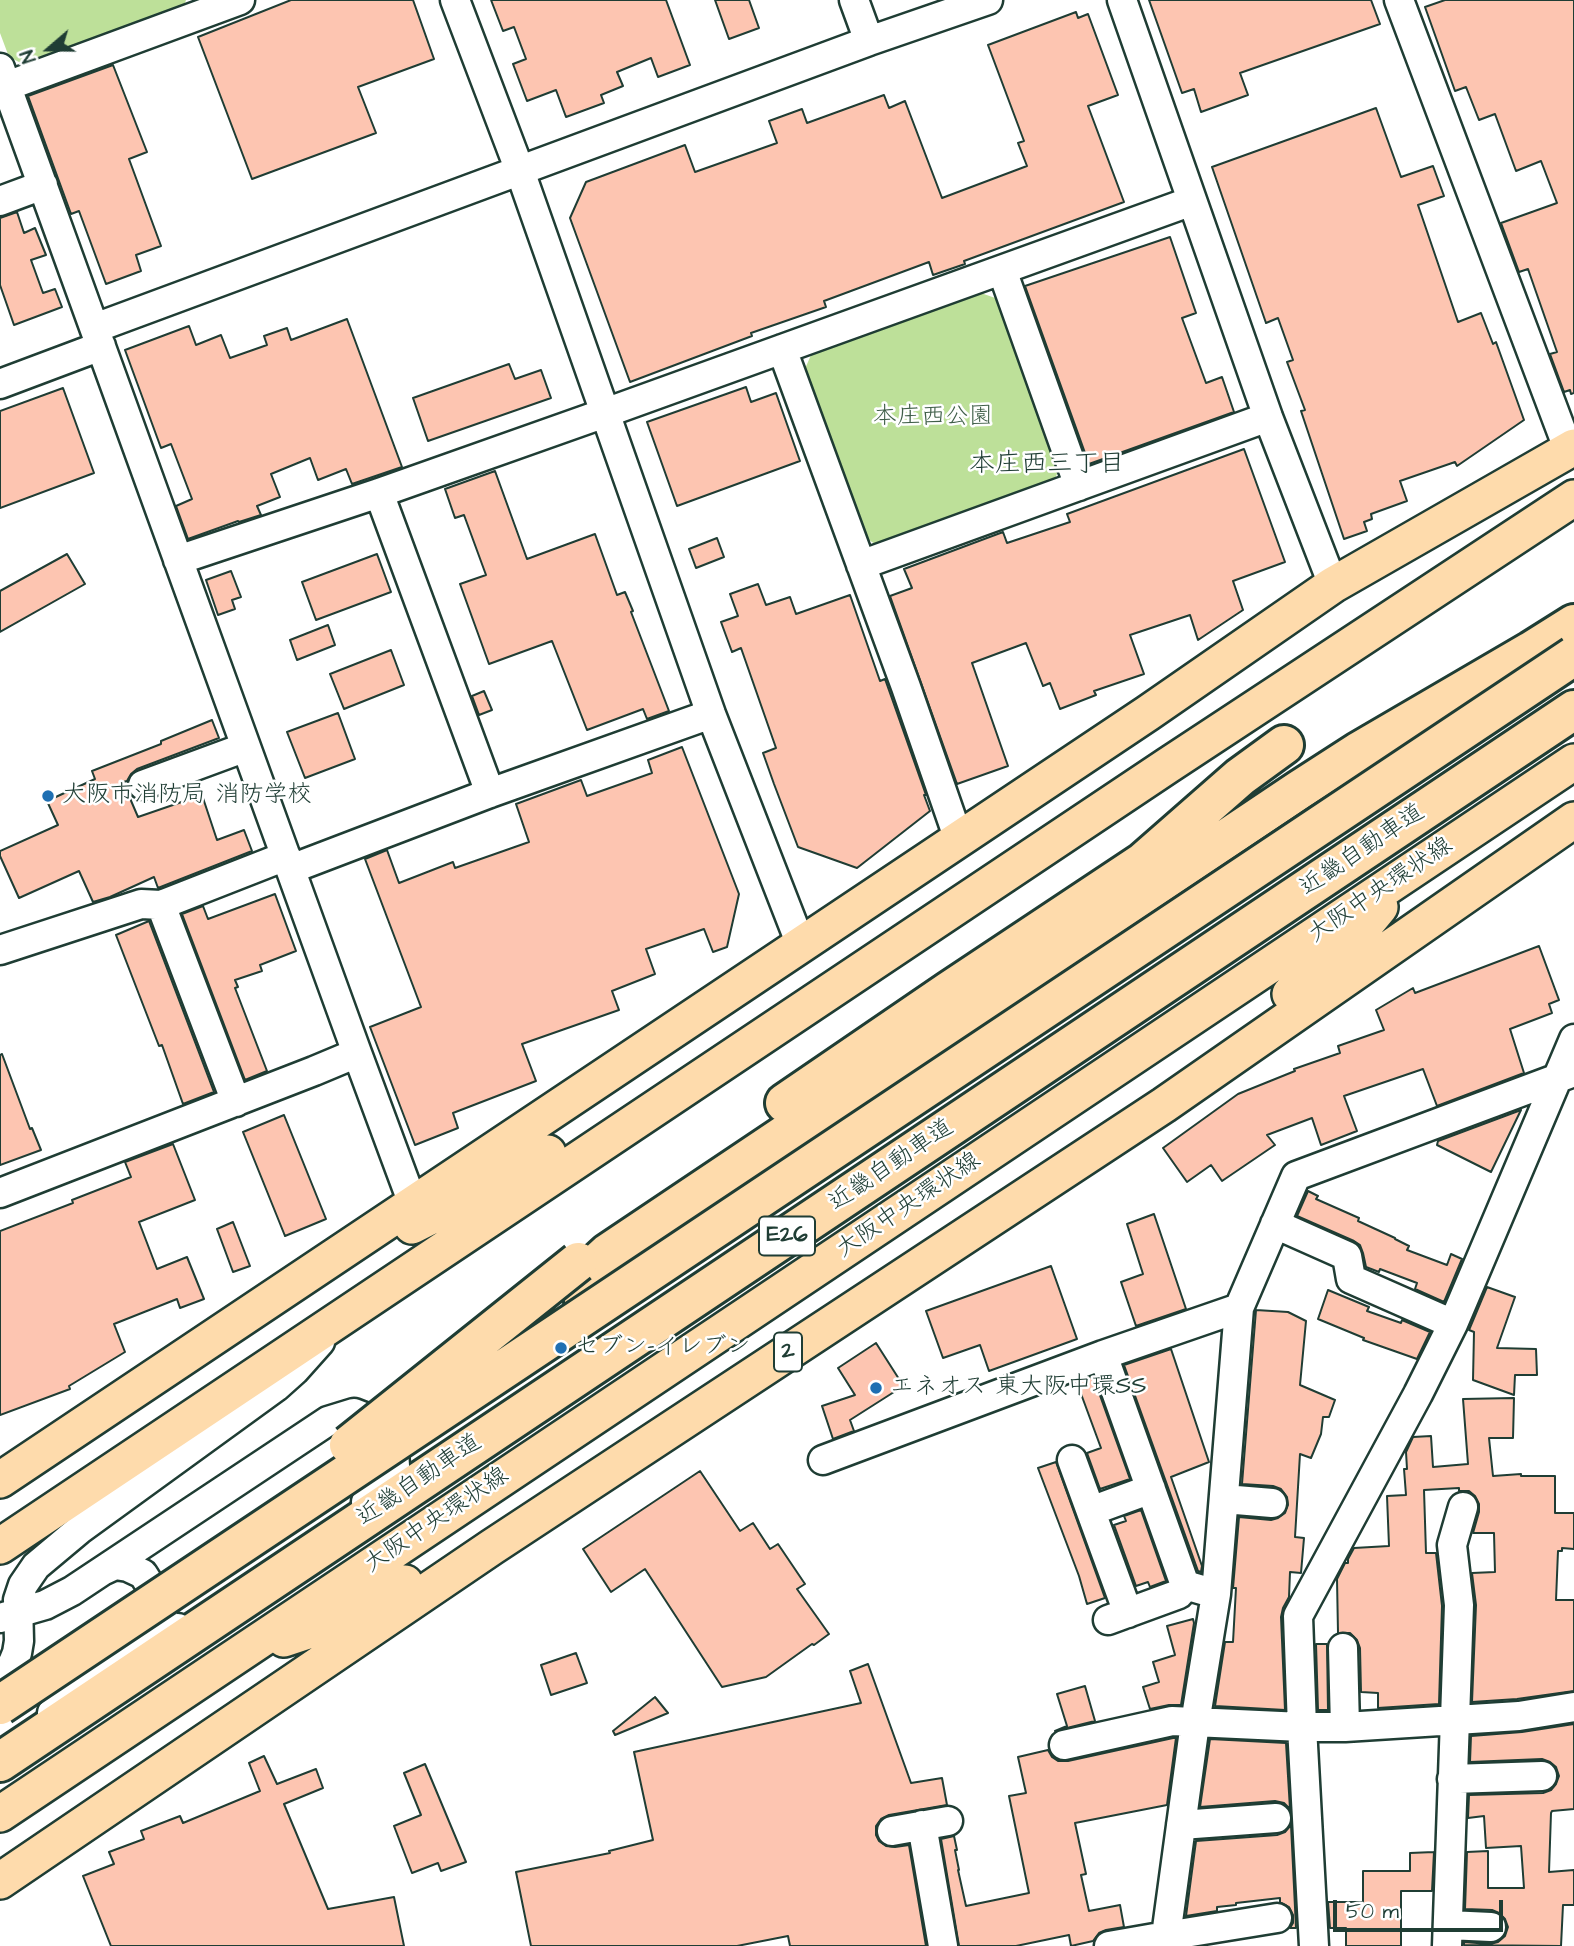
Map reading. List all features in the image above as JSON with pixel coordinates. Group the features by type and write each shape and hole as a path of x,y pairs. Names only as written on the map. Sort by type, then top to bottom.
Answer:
{"highway":[{"path":"586,1313 584,1301 590,1279 596,1264 608,1253 1299,790 1574,624"},
{"name":"近畿自動車道","path":"0,1705 1574,656"},
{"name":"近畿自動車道","path":"0,1762 1574,710"},
{"path":"96,1642 402,1404 725,1146 844,1062 1143,862 1240,777 1284,745"}],"main road":[{"path":"0,1480 958,840 1333,585 1571,449"},
{"path":"0,1546 1574,498"},
{"name":"大阪中央環状線","path":"0,1814 1574,762"},
{"name":"2","path":"0,1881 492,1547 1164,1105 1574,820"},
{"path":"1164,1105 1356,936 1407,874"},
{"path":"308,1274 430,1218 505,1179 690,1061 706,1053 763,1036"},
{"path":"0,1500 56,1460 114,1404"},
{"path":"236,1655 320,1627 411,1580 492,1547"}],"street":[{"path":"240,0 207,6 3,77 413,1204"},
{"path":"455,0 520,171 711,714 801,945"},
{"path":"854,0 869,41"},
{"path":"0,384 98,337 520,171 869,41 988,0"},
{"path":"1122,0 1268,417 1333,585"},
{"path":"1399,0 1571,449"},
{"path":"0,201 43,185"},
{"path":"178,560 605,413 1192,201"},
{"path":"1002,270 1079,486"},
{"path":"782,349 906,687 958,840"},
{"path":"861,565 1268,417"},
{"path":"379,493 490,793"},
{"path":"0,950 141,904 161,905 490,793 711,714"},
{"path":"143,785 246,747"},
{"path":"161,905 236,1102"},
{"path":"1314,1946 1298,1616 1453,1324 1565,1075 1574,1039"},
{"path":"3,1185 236,1102 357,1052"},
{"path":"1166,1936 1195,1723 1216,1594 1239,1308 1296,1176 1565,1075"},
{"path":"1275,1224 1346,1256 1352,1279 1453,1324"},
{"path":"823,1460 1103,1355 1239,1308"},
{"path":"9,1616 36,1566 71,1536 276,1387 295,1370 337,1321"},
{"path":"1103,1355 1185,1585"},
{"path":"0,1749 60,1707 105,1660 129,1647 170,1634 371,1498 391,1479 395,1466 394,1451 387,1437 372,1420 355,1413 328,1421 56,1600 9,1616"},
{"path":"1072,1460 1091,1511 1118,1617 1179,1594 1185,1585"},
{"path":"1091,1511 1151,1489"},
{"path":"1224,1499 1272,1503"},
{"path":"1463,1507 1452,1545 1459,1605 1448,1936 1490,1927"},
{"path":"102,1571 115,1565 128,1567 143,1574 154,1589 163,1611 159,1626 148,1642"},
{"path":"1185,1585 1216,1594"},
{"path":"0,1675 12,1665 19,1641 9,1616"},
{"path":"1343,1648 1345,1727"},
{"path":"1064,1745 1172,1721 1345,1727 1519,1716 1574,1707"},
{"path":"1452,1779 1542,1776"},
{"path":"1181,1825 1276,1818"},
{"path":"892,1831 935,1823 943,1946"},
{"path":"1109,1946 1277,1918"}],"green space":[{"path":"0,0 186,0 184,6 25,65 9,57 0,33"},
{"name":"本庄西公園","path":"978,292 1001,300 1061,465 1053,483 878,546 863,536 804,371 811,355"}],"building":[{"path":"291,0 413,0 434,59 358,87 376,133 252,179 198,37"},
{"path":"491,0 666,0 690,65 658,77 651,58 617,72 623,86 601,95 604,103 566,117 556,90 527,101 513,64 526,59 514,27 503,31"},
{"path":"715,0 749,0 759,28 729,39"},
{"path":"1149,0 1371,0 1380,24 1240,73 1248,95 1201,112 1194,89 1182,93"},
{"path":"1445,0 1574,0 1574,393 1571,394 1570,390 1564,392 1550,354 1557,352 1528,269 1519,272 1501,223 1557,203 1541,161 1516,171 1495,114 1479,120 1466,87 1455,91 1425,7"},
{"path":"1076,12 1078,18 1088,14 1118,95 1088,106 1124,202 933,275 929,262 824,301 826,307 751,333 752,336 630,382 570,218 586,182 685,145 695,172 777,143 769,121 802,109 807,123 884,95 889,108 905,101 942,198 1027,166 1018,143 1024,141 988,45"},
{"path":"113,65 147,152 129,159 161,246 136,255 141,271 106,284 79,211 71,214 28,96"},
{"path":"1376,108 1401,177 1433,166 1444,196 1418,205 1458,322 1481,313 1493,344 1496,342 1524,420 1457,466 1455,462 1400,481 1407,501 1371,514 1372,519 1364,522 1367,531 1344,539 1301,411 1305,410 1287,362 1293,360 1278,318 1266,323 1212,167"},
{"path":"17,212 24,233 35,228 46,255 31,260 43,293 55,289 62,307 14,325 0,285 0,218"},
{"path":"1170,237 1196,313 1182,318 1206,383 1222,377 1234,412 1089,464 1025,286"},
{"path":"347,319 402,467 352,484 346,469 318,480 310,458 271,474 280,497 257,506 261,515 188,539 176,506 192,499 171,444 161,448 125,350 189,326 196,345 221,335 230,358 267,345 264,336 287,328 291,340"},
{"path":"509,364 515,379 541,370 551,398 428,441 413,398"},
{"path":"746,387 751,402 776,393 800,461 677,506 647,422"},
{"path":"63,388 94,473 0,508 0,411"},
{"path":"1244,449 1285,562 1233,581 1243,610 1198,640 1190,615 1130,635 1144,674 1094,691 1096,695 1060,709 1050,683 1043,686 1026,643 972,663 1008,766 957,784 890,596 912,588 904,569 1003,532 1007,543 1070,522 1067,514"},
{"path":"495,471 527,559 595,534 617,595 625,592 633,611 631,612 669,711 647,719 643,709 587,730 552,641 489,664 460,584 486,575 464,515 455,518 445,489"},
{"path":"717,538 724,557 696,568 689,549"},
{"path":"67,554 85,584 0,632 0,591"},
{"path":"377,554 391,592 316,620 302,582"},
{"path":"231,571 241,597 232,600 235,609 218,615 206,580"},
{"path":"758,584 766,605 790,597 796,614 850,595 880,681 885,679 926,795 930,811 857,868 798,847 763,753 776,748 741,648 732,652 721,622 738,616 730,594"},
{"path":"328,625 335,645 297,660 290,640"},
{"path":"391,650 404,685 344,709 330,674"},
{"path":"484,691 492,710 479,715 472,696"},
{"path":"338,713 355,759 305,778 287,732"},
{"path":"212,720 219,738 137,769 123,782 138,817 202,795 217,840 244,830 252,851 158,888 154,877 93,902 79,871 19,898 0,851 58,825 47,801 95,779 92,771 161,744 161,741"},
{"path":"682,747 739,894 727,947 713,952 704,929 646,949 655,974 612,991 619,1010 522,1044 536,1081 453,1113 458,1128 415,1145 370,1027 421,1007 365,859 387,850 399,883 453,862 455,868 529,842 516,804 581,780 587,796 652,773 648,760"},
{"path":"275,894 296,951 260,965 262,971 235,980 238,987 235,988 267,1071 245,1080 182,914 203,906 208,919"},
{"path":"149,921 214,1092 183,1104 162,1045 159,1046 116,935"},
{"path":"1539,946 1559,1000 1549,1004 1552,1013 1510,1029 1524,1073 1437,1106 1423,1069 1344,1096 1357,1131 1321,1145 1312,1118 1267,1135 1275,1145 1222,1181 1211,1165 1187,1182 1163,1148 1238,1094 1295,1071 1294,1069 1340,1053 1338,1046 1384,1030 1376,1010 1413,988 1415,993"},
{"path":"2,1054 30,1129 32,1128 41,1150 0,1165 0,1055"},
{"path":"1521,1110 1491,1172 1437,1145 1438,1141"},
{"path":"284,1115 326,1219 285,1236 243,1132"},
{"path":"173,1144 195,1200 139,1222 157,1269 187,1257 204,1299 180,1308 177,1299 114,1324 125,1352 69,1386 70,1389 0,1415 0,1231 131,1177 125,1162"},
{"path":"1308,1191 1318,1196 1316,1199 1359,1218 1358,1221 1409,1246 1407,1250 1447,1265 1451,1254 1462,1259 1444,1302 1415,1289 1417,1283 1380,1269 1379,1272 1366,1267 1360,1245 1297,1216"},
{"path":"1154,1214 1186,1309 1136,1326 1121,1282 1143,1274 1127,1224"},
{"path":"233,1222 250,1266 233,1272 217,1229"},
{"path":"1051,1266 1077,1339 989,1371 980,1345 943,1358 926,1311"},
{"path":"1487,1287 1515,1297 1497,1348 1536,1349 1537,1375 1515,1375 1514,1395 1473,1380 1474,1332 1469,1330"},
{"path":"1328,1290 1369,1307 1367,1311 1401,1323 1402,1320 1430,1332 1417,1359 1363,1340 1364,1338 1318,1319"},
{"path":"1256,1310 1288,1312 1306,1321 1300,1385 1335,1400 1329,1417 1323,1417 1321,1434 1311,1458 1300,1454 1295,1537 1304,1538 1301,1573 1290,1572 1289,1597 1281,1617 1285,1710 1215,1706 1225,1642 1233,1642 1236,1588 1233,1588 1239,1517 1271,1520 1285,1513 1288,1505 1287,1497 1281,1489 1242,1484"},
{"path":"876,1343 905,1385 850,1420 854,1431 833,1439 822,1406 855,1395 838,1368"},
{"path":"1171,1349 1209,1462 1171,1477 1202,1566 1201,1572 1198,1571 1124,1365"},
{"path":"1093,1376 1130,1479 1100,1489 1087,1453 1101,1448 1077,1383"},
{"path":"1514,1398 1513,1438 1489,1438 1493,1476 1555,1476 1555,1513 1574,1513 1574,1549 1562,1548 1562,1551 1558,1551 1556,1600 1574,1600 1574,1691 1472,1702 1476,1605 1472,1573 1495,1572 1494,1533 1473,1533 1479,1504 1469,1491 1459,1491 1459,1488 1424,1490 1426,1553 1436,1553 1442,1606 1439,1704 1378,1708 1378,1693 1361,1692 1360,1648 1357,1640 1350,1633 1338,1633 1337,1579 1354,1548 1389,1546 1387,1496 1406,1495 1406,1452 1413,1437 1431,1436 1433,1467 1468,1464 1463,1399"},
{"path":"1056,1462 1105,1598 1087,1604 1038,1468"},
{"path":"700,1471 740,1531 753,1523 770,1549 778,1544 805,1584 797,1589 829,1634 766,1677 722,1687 645,1569 611,1592 583,1549"},
{"path":"1141,1510 1166,1581 1150,1587 1148,1582 1136,1586 1114,1525 1126,1521 1124,1516"},
{"path":"1193,1619 1181,1705 1150,1709 1143,1687 1159,1682 1153,1662 1175,1655 1167,1626"},
{"path":"1316,1644 1327,1644 1328,1710 1318,1710"},
{"path":"576,1653 587,1683 551,1695 541,1665"},
{"path":"868,1664 911,1783 942,1778 947,1805 889,1815 881,1819 876,1826 879,1841 886,1846 909,1845 926,1946 790,1946 788,1936 737,1946 531,1946 516,1872 610,1853 609,1851 653,1840 634,1752 861,1703 850,1671"},
{"path":"1085,1686 1095,1721 1055,1731 1067,1726 1057,1694"},
{"path":"655,1697 668,1713 615,1735 613,1731"},
{"path":"1574,1724 1574,1809 1551,1813 1549,1872 1574,1870 1574,1905 1563,1905 1561,1946 1464,1945 1464,1942 1498,1942 1505,1936 1508,1927 1505,1919 1492,1910 1465,1909 1467,1852 1488,1851 1488,1888 1524,1888 1521,1846 1486,1848 1484,1816 1468,1818 1469,1795 1543,1793 1551,1790 1559,1776 1556,1767 1542,1759 1470,1762 1471,1736"},
{"path":"1176,1738 1167,1805 1075,1823 1086,1874 1081,1875 1089,1911 1120,1905 1124,1927 1106,1930 1099,1933 1093,1941 1071,1946 1069,1935 1016,1946 959,1946 941,1839 954,1836 966,1906 1029,1893 1009,1796 1026,1793 1018,1757 1048,1750 1058,1761 1068,1761"},
{"path":"1210,1739 1286,1743 1290,1809 1284,1803 1275,1801 1200,1807"},
{"path":"264,1756 277,1784 316,1769 323,1788 284,1804 328,1909 394,1897 404,1946 111,1946 83,1876 114,1864 109,1852 144,1839 141,1831 180,1816 183,1823 260,1791 249,1763"},
{"path":"425,1764 466,1862 441,1871 438,1863 412,1873 394,1826 421,1815 404,1773"},
{"path":"1291,1825 1296,1928 1290,1928 1293,1915 1289,1907 1280,1902 1280,1898 1236,1903 1217,1907 1217,1911 1186,1916 1196,1841 1277,1835 1285,1832"},
{"path":"1434,1852 1432,1891 1401,1891 1401,1946 1346,1946 1346,1928 1330,1928 1328,1902 1363,1902 1363,1871 1410,1871 1410,1853"}],"place":[{"name":"大阪市消防局 消防学校","path":"48,796"},
{"name":"セブン-イレブン","path":"561,1348"},
{"name":"エネオス 東大阪中環SS","path":"876,1388"}],"district":[{"name":"本庄西三丁目","path":"1047,466"}]}
